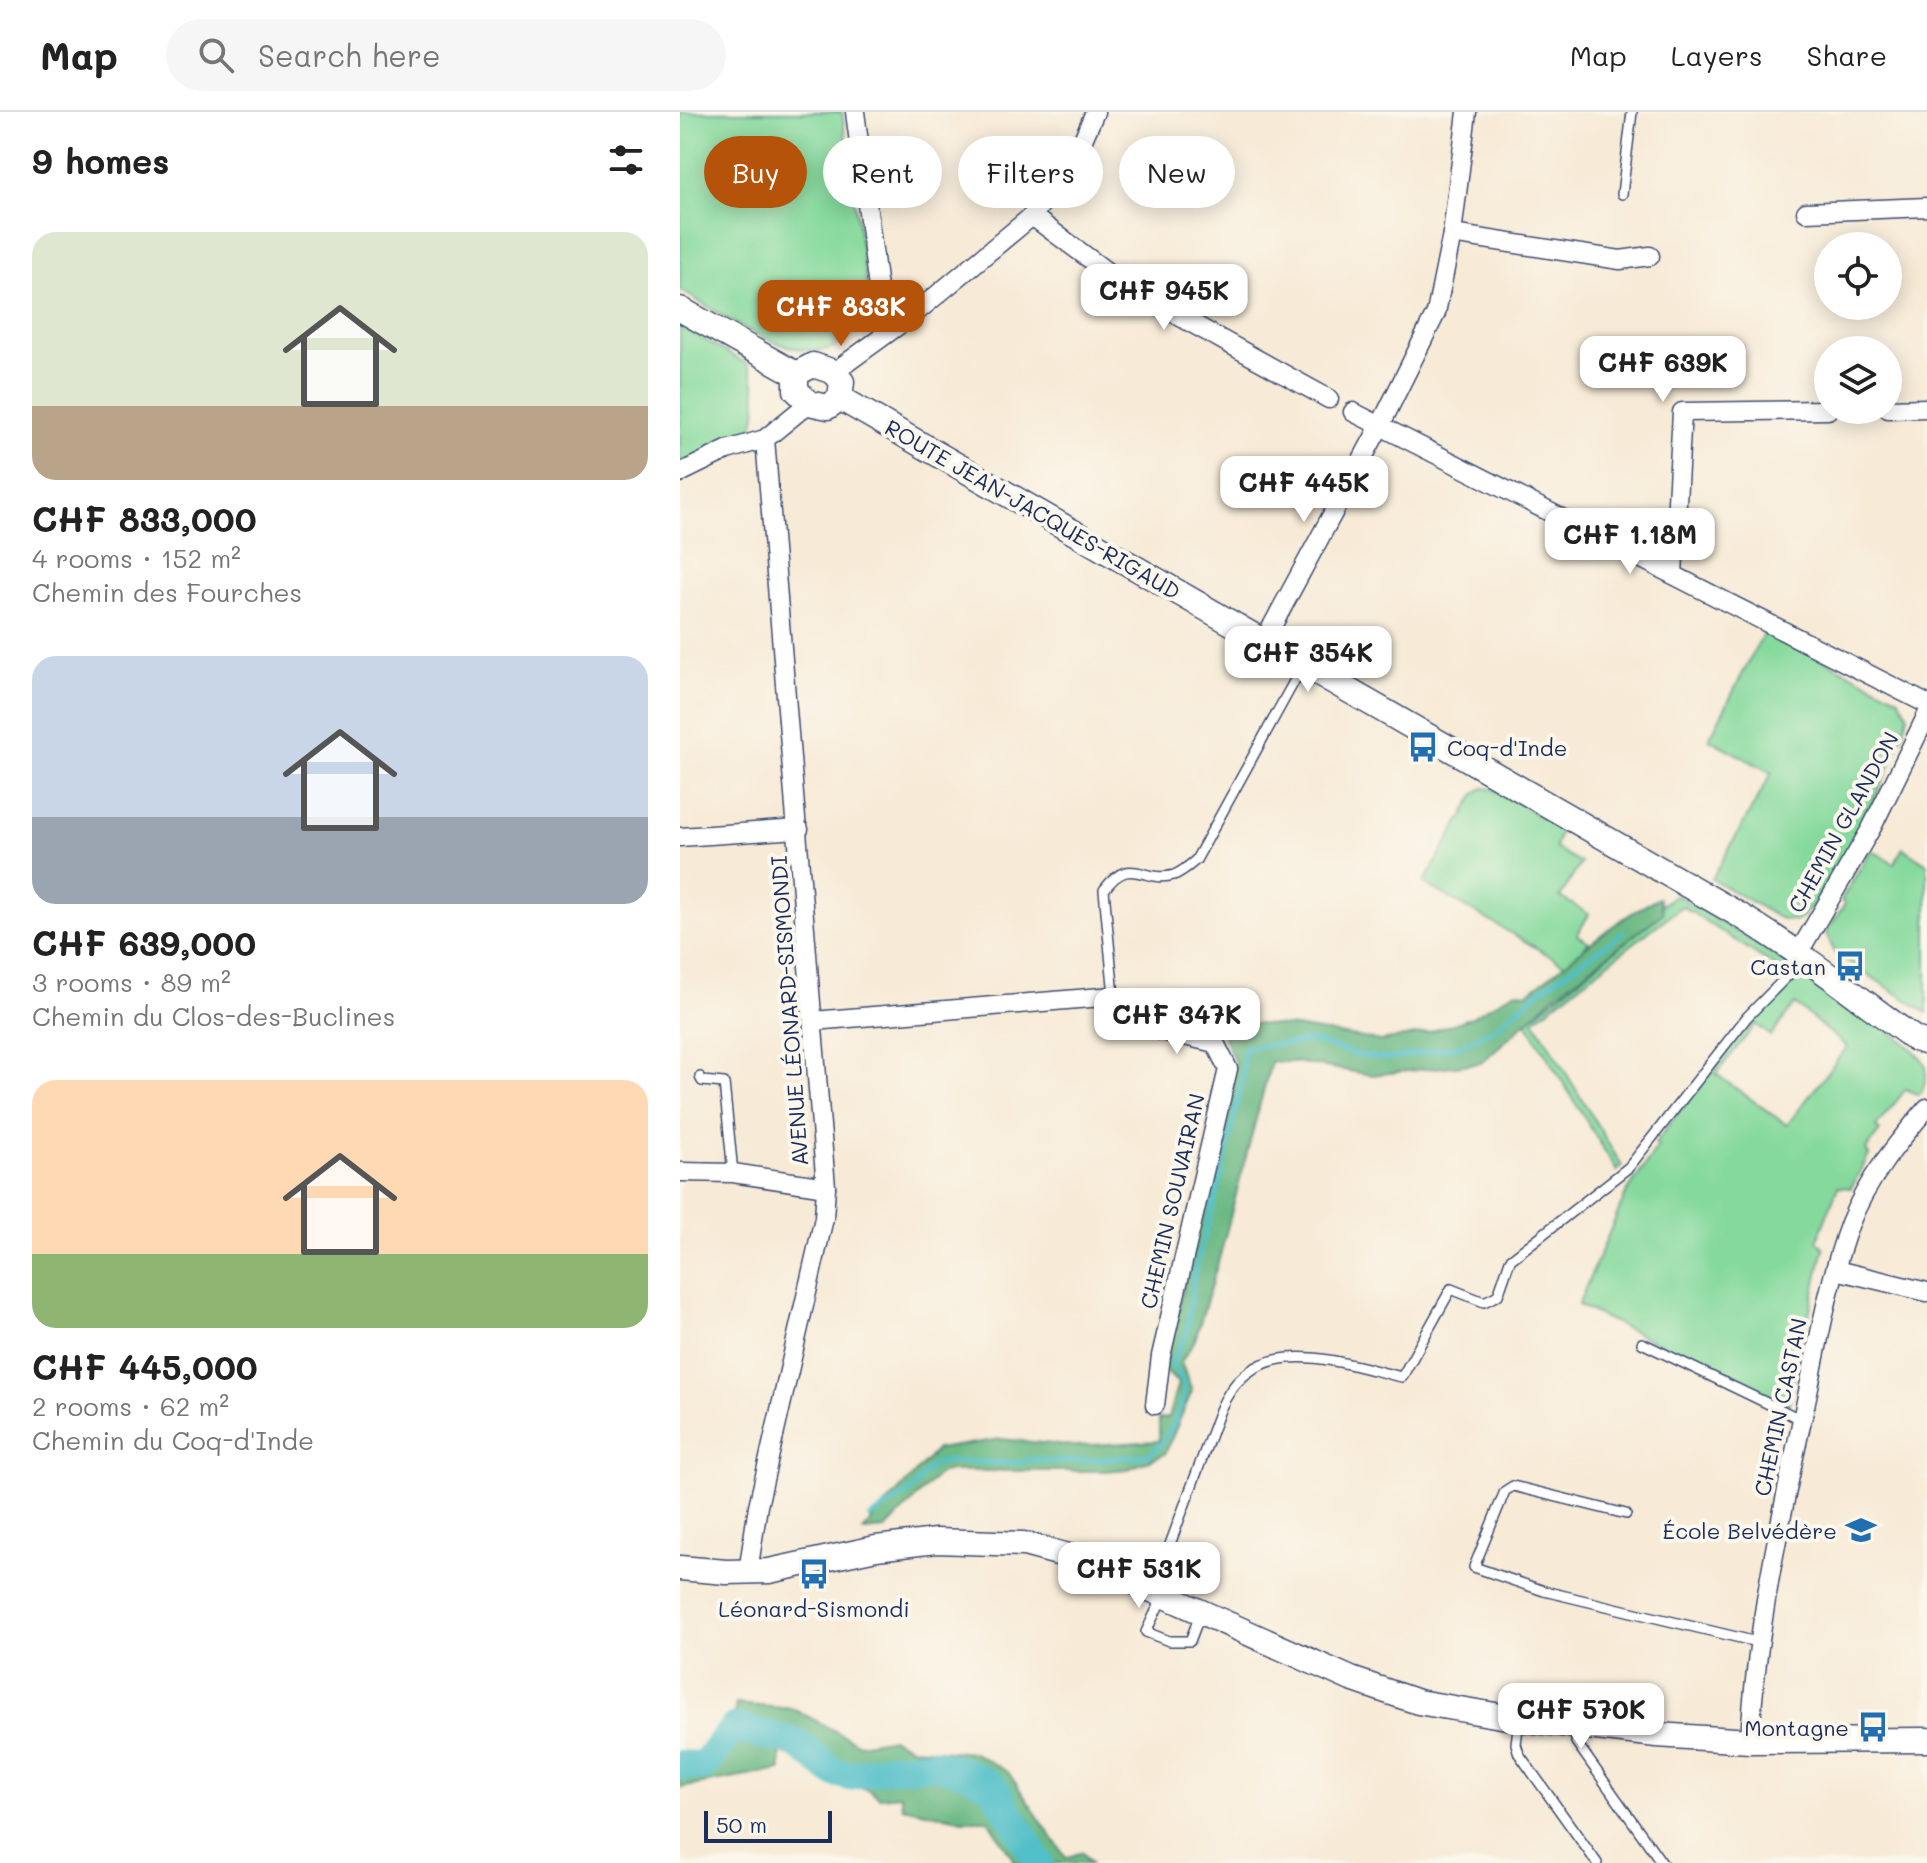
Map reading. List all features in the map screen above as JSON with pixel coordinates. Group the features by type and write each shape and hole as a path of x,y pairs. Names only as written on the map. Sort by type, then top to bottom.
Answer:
{"street":[{"path":"855,112 884,334"},
{"path":"834,372 914,314 1032,216 1072,165 1095,112"},
{"path":"1264,641 1380,426 1436,313 1452,234 1467,112"},
{"path":"1806,212 1927,207"},
{"path":"1032,216 1130,289 1329,399"},
{"path":"1452,234 1620,260 1650,256"},
{"path":"680,309 796,374"},
{"path":"813,365 834,372 842,382 840,398 828,407 809,403 796,390 796,374 813,365"},
{"name":"ROUTE JEAN-JACQUES-RIGAUD","path":"840,398 1802,954 1822,973 1915,1039 1927,1043"},
{"path":"680,473 727,450 765,439 809,403"},
{"path":"1902,409 1927,408"},
{"path":"1673,574 1682,412 1814,410"},
{"path":"1353,412 1927,704"},
{"name":"AVENUE LÉONARD-SISMONDI","path":"748,1572 758,1506 824,1218 826,1187 765,439"},
{"name":"CHEMIN GLANDON","path":"1802,954 1872,827 1927,715"},
{"path":"680,837 799,829"},
{"name":"ROUTE JEAN-JACQUES-RIGAUD","path":"1802,954 1829,961 1879,994 1927,1034"},
{"path":"813,1021 1114,996"},
{"name":"CHEMIN SOUVAIRAN","path":"1114,996 1149,1028 1215,1043 1228,1069 1161,1356 1155,1405"},
{"name":"CHEMIN CASTAN","path":"1750,1741 1757,1642 1836,1270 1850,1223 1867,1187 1889,1153 1927,1108"},
{"path":"680,1172 733,1173 826,1187"},
{"path":"1836,1270 1927,1292"},
{"path":"680,1568 748,1572 900,1544 992,1541 1054,1551 1383,1692 1418,1702 1576,1727 1750,1741 1927,1740"}],"lane":[{"path":"1622,194 1632,112"},
{"path":"1114,996 1104,890 1114,876 1128,870 1156,876 1176,874 1196,860 1304,664"},
{"path":"1202,1612 1190,1641 1169,1641 1146,1632 1220,1410 1236,1385 1267,1364 1303,1356 1331,1358 1402,1377 1451,1289 1484,1302 1498,1295 1510,1260 1629,1167 1747,1017 1802,954"},
{"path":"700,1077 702,1081 724,1083 733,1173"},
{"path":"1642,1343 1802,1420"},
{"path":"1626,1514 1513,1486 1505,1491 1474,1567 1544,1591 1757,1642"},
{"path":"1519,1719 1516,1744 1519,1754 1597,1863"},
{"path":"1576,1727 1576,1742 1662,1863"}],"green space":[{"path":"680,112 842,112 845,136 823,136 823,208 856,208 868,294 856,327 838,345 814,351 788,346 730,320 680,290"},
{"path":"680,326 747,364 753,378 756,407 750,430 680,465"},
{"path":"1765,630 1899,698 1908,715 1893,759 1861,826 1825,888 1809,910 1796,921 1779,918 1712,879 1772,773 1709,739"},
{"path":"1483,788 1493,789 1561,829 1555,848 1581,863 1560,897 1589,914 1577,935 1589,942 1566,965 1424,883 1476,793"},
{"path":"1903,848 1927,864 1927,1013 1835,953 1826,933 1845,904 1841,900 1871,850 1894,863"},
{"path":"1676,895 1790,965 1784,972 1682,906 1534,1020 1622,1166 1617,1171 1526,1022 1662,913 1661,905"},
{"path":"1659,898 1663,913 1553,997 1481,1063 1372,1075 1295,1062 1271,1062 1195,1340 1181,1362 1192,1391 1165,1454 1128,1469 1105,1471 947,1471 939,1474 886,1529 862,1531 937,1449 1001,1439 1074,1446 1159,1441 1159,1419 1168,1418 1178,1383 1164,1370 1235,1063 1224,1037 1235,1022 1295,1027 1381,1041 1427,1033 1470,1018 1516,991 1527,993 1607,930"},
{"path":"1801,969 1907,1044 1926,1066 1925,1082 1919,1095 1906,1089 1876,1127 1880,1131 1866,1150 1869,1155 1851,1188 1838,1187 1817,1241 1824,1248 1788,1406 1578,1305 1626,1194 1658,1146 1655,1143 1753,1018","holes":["1795,1004 1847,1047 1787,1125 1716,1074 1756,1024 1771,1036"]},
{"path":"736,1704 794,1709 859,1744 892,1738 913,1748 974,1753 1008,1772 1066,1858 1082,1852 1091,1863 1016,1863 988,1820 964,1820 902,1807 901,1795 879,1797 863,1788 837,1785 799,1760 780,1753 781,1770 680,1788 680,1772 708,1765 724,1753"}],"waterway":[{"path":"870,1518 911,1491 931,1466 944,1461 1013,1463 1035,1459 1056,1462 1146,1456 1160,1445 1184,1394 1183,1382 1172,1363 1187,1332 1194,1274 1219,1185 1243,1077 1244,1048 1313,1041 1357,1055 1387,1059 1460,1046 1495,1028 1539,991 1623,933"},
{"path":"680,1765 703,1766 734,1728 795,1742 832,1771 850,1776 885,1768 936,1764 970,1774 994,1788 1039,1863"}],"place":[{"name":"Coq-d'Inde","path":"1423,747"},
{"name":"Castan","path":"1850,966"},
{"name":"École Belvédère","path":"1861,1530"},
{"name":"Léonard-Sismondi","path":"814,1574"},
{"name":"Montagne","path":"1873,1727"}]}
